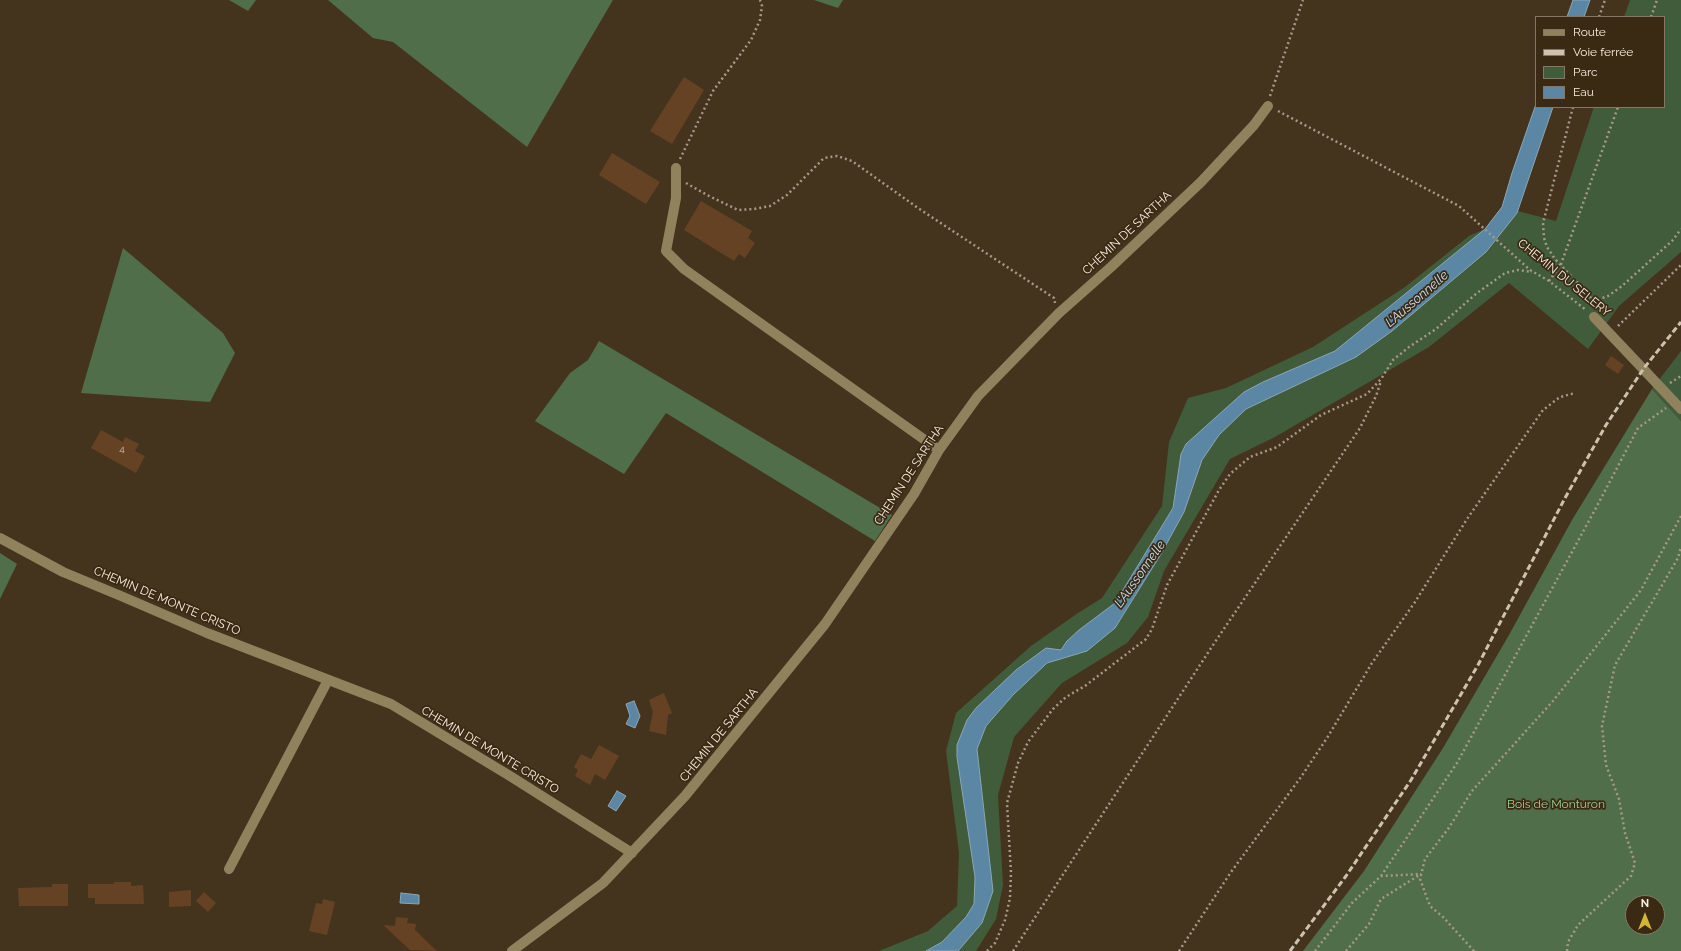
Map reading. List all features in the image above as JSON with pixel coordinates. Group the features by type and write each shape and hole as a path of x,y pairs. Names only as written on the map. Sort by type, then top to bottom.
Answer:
{"street":[{"name":"CHEMIN DE SARTHA","path":"512,951 603,883 685,796 825,624 914,494 939,450 978,396 1059,313 1111,267 1201,182 1254,125 1268,106"},
{"path":"676,168 676,198 666,251 684,269 939,450"},
{"name":"CHEMIN DU SELERY","path":"1594,317 1678,406"},
{"name":"CHEMIN DE MONTE CRISTO","path":"0,538 63,572 207,633 391,704 510,776 632,853"},
{"path":"229,869 328,680"}],"path":[{"path":"760,0 762,6 760,20 751,40 713,92 676,168 686,182 707,195 738,210 754,209 770,206 787,196 824,158 837,156 852,161 918,208 1054,298 1059,313"},
{"path":"1268,106 1278,71 1303,0"},
{"path":"1599,16 1605,0"},
{"path":"1651,16 1657,0"},
{"name":"CHEMIN DU SELERY","path":"1268,106 1459,206 1532,272 1549,281 1594,317"},
{"path":"1573,108 1543,223 1544,238 1547,247 1593,301 1594,317"},
{"path":"1549,281 1561,264 1618,108"},
{"path":"1593,301 1608,296 1622,286 1672,242 1681,229"},
{"path":"1610,333 1681,265"},
{"path":"987,951 995,943 1005,920 1010,898 1011,873 1007,803 1018,763 1028,742 1053,708 1066,697 1085,686 1146,639 1152,629 1167,585 1219,490 1230,474 1250,457 1277,447 1321,415 1367,394 1381,379 1393,360 1436,329 1477,293 1505,273 1518,270 1532,272"},
{"path":"1013,951 1215,642 1360,428 1376,396 1381,379"},
{"path":"1179,951 1231,872 1301,777 1327,738 1372,662 1415,602 1467,519 1543,410 1560,397 1575,393"},
{"path":"1315,951 1352,903 1381,876 1457,763 1594,513 1638,428 1678,406"},
{"path":"1474,951 1443,916 1430,906 1420,879 1425,859 1448,829 1472,791 1553,701 1641,590 1681,516"},
{"path":"1567,951 1568,942 1578,925 1631,876 1635,863 1625,833 1619,799 1606,766 1602,726 1615,665 1678,558 1681,547"},
{"path":"1381,876 1421,874"},
{"path":"1346,951 1369,924 1381,899 1421,874"}],"green space":[{"path":"229,0 256,0 248,11"},
{"path":"328,0 613,0 527,147 393,42 373,38"},
{"path":"814,0 843,0 838,8"},
{"path":"1630,0 1681,0 1681,252 1619,306 1588,349 1509,283 1429,347 1275,437 1230,459 1164,571 1148,617 1127,643 1062,683 1014,737 998,795 1003,885 996,919 976,951 879,951 928,931 957,906 959,853 946,751 956,713 1031,646 1102,598 1162,506 1169,442 1188,398 1226,388 1313,347 1405,287 1469,236 1485,229 1502,207 1556,221 1594,108 1665,108 1665,16 1624,16"},
{"path":"123,248 223,333 235,353 210,402 81,393"},
{"path":"599,341 892,515 875,541 666,413 624,474 535,421 570,373 588,360"},
{"path":"1681,351 1681,421 1652,389"},
{"name":"Bois de Monturon","path":"1652,389 1681,421 1681,951 1303,951 1364,871 1443,748 1509,635 1572,520"},
{"path":"0,553 17,564 0,599"}],"water":[{"path":"1573,0 1590,0 1584,16 1567,16"},
{"name":"L'Aussonnelle","path":"1535,107 1553,108 1517,213 1486,252 1392,331 1356,357 1246,409 1219,435 1202,460 1184,512 1161,554 1115,628 1087,651 1047,663 1013,695 986,726 977,749 993,891 982,923 958,951 926,951 942,942 966,917 974,904 975,877 957,757 957,745 967,720 976,708 1016,670 1046,648 1061,650 1067,641 1079,630 1115,603 1173,508 1181,454 1186,444 1244,392 1263,382 1335,351 1485,229 1502,207"},
{"path":"634,701 640,716 635,728 626,724 630,716 626,704"},
{"path":"617,791 626,796 616,811 608,806"},
{"path":"401,893 419,895 419,904 400,903"}],"building":[{"path":"684,77 704,90 672,144 650,131"},
{"path":"612,153 660,182 646,204 599,175"},
{"path":"701,201 752,231 748,238 755,243 745,258 739,254 734,261 684,230"},
{"path":"1611,356 1624,365 1618,374 1605,365"},
{"path":"101,430 123,442 125,437 139,444 135,451 145,456 136,473 91,448"},
{"path":"664,693 672,713 668,715 666,735 649,731 653,712 649,700"},
{"path":"599,745 619,756 605,780 595,774 590,785 575,776 578,770 574,767 581,754 591,759"},
{"path":"114,882 131,882 131,886 143,885 144,904 95,904 95,898 88,898 88,884 114,884"},
{"path":"52,884 68,884 68,906 19,906 18,888 52,887"},
{"path":"191,890 191,906 169,907 169,892"},
{"path":"204,892 216,903 208,912 196,901"},
{"path":"323,899 335,902 327,935 309,931 316,903 322,904"},
{"path":"396,917 408,918 407,923 416,924 415,930 437,951 410,950 383,925 395,926"}],"railway":[{"path":"1290,951 1346,876 1411,780 1478,665 1565,498 1606,425 1644,368 1681,322"}]}
